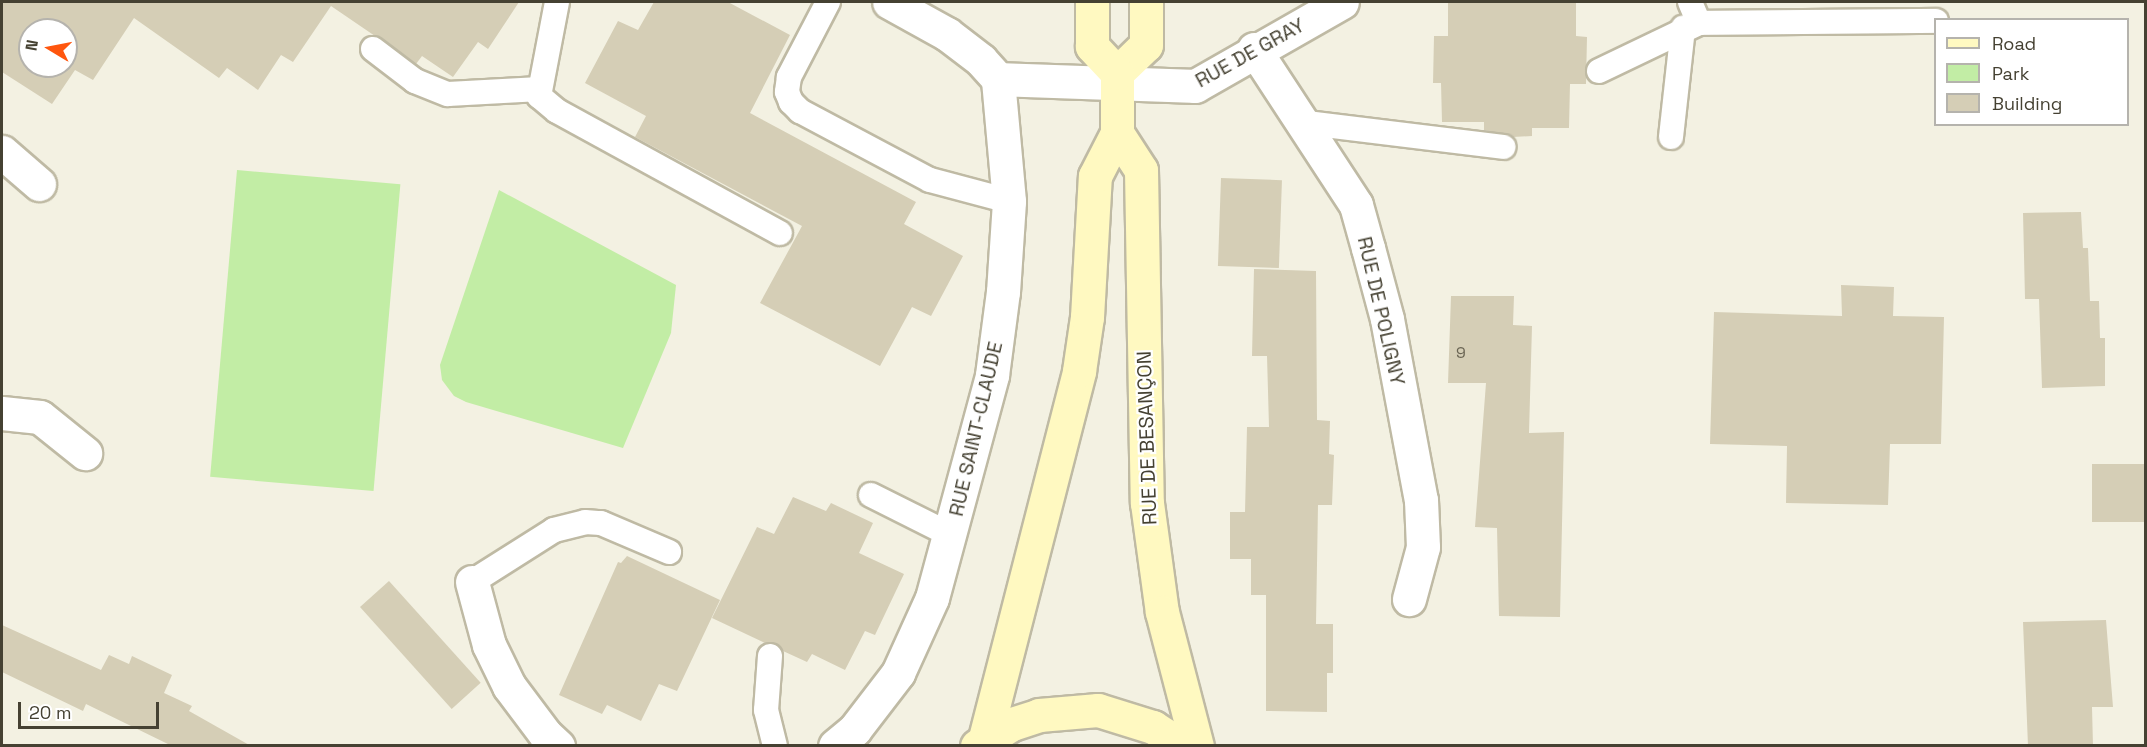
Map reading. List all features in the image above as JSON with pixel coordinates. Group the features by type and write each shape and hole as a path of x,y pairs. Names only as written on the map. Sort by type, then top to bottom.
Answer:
{"street":[{"path":"889,2 947,34 981,60 998,79 1117,79 1146,45 1146,2"},
{"path":"981,742 1079,371 1087,317 1095,176 1117,133 1117,79 1092,46 1092,2"},
{"name":"RUE DE GRAY","path":"1117,79 1195,86 1254,50 1342,2"},
{"name":"RUE DE POLIGNY","path":"1254,50 1356,205 1387,319 1420,500 1423,547 1409,599"},
{"name":"RUE SAINT-CLAUDE","path":"835,746 855,729 898,673 932,598 951,535 992,375 1009,201 998,79"},
{"name":"RUE DE BESANÇON","path":"1117,133 1141,170 1147,503 1162,612 1197,746"},
{"path":"2,152 39,184"},
{"path":"2,413 40,417 85,453"},
{"path":"472,582 489,645 509,686 544,734 558,746"},
{"path":"981,742 1039,715 1098,710 1153,727 1182,746"}],"lane":[{"path":"557,2 540,96 557,111 780,233"},
{"path":"828,2 789,77 787,92 791,102 800,111 930,180 1009,201"},
{"path":"1671,137 1691,18"},
{"path":"1599,71 1691,18 1934,21"},
{"path":"373,49 415,81 448,94 540,89"},
{"path":"1300,122 1503,147"},
{"path":"871,495 951,535"},
{"path":"472,582 554,530 585,522 602,523 669,552"},
{"path":"770,656 766,710 775,746"}],"green space":[{"path":"237,170 400,184 374,491 210,477"},
{"path":"499,190 676,285 671,333 623,448 466,402 454,396 442,380 440,365"}],"building":[{"path":"2,2 519,2 488,49 478,42 453,77 422,56 416,64 331,6 293,62 281,55 258,90 227,68 219,78 134,18 93,80 78,72 78,18 18,18 18,78 70,78 52,104 2,72"},
{"path":"654,2 728,2 790,35 750,113 916,202 904,224 963,256 931,316 912,307 880,366 760,303 802,226 635,137 646,116 585,83 618,21 638,30"},
{"path":"1448,2 1576,2 1576,36 1587,37 1586,84 1570,84 1569,128 1532,128 1532,136 1513,137 1484,130 1484,122 1442,122 1441,83 1433,83 1434,36 1448,36"},
{"path":"1221,178 1282,180 1279,268 1218,266"},
{"path":"2081,212 2083,248 2088,248 2090,301 2099,301 2100,338 2105,338 2105,386 2042,388 2039,299 2025,299 2023,213"},
{"path":"1254,269 1316,271 1317,420 1330,421 1329,454 1334,455 1332,505 1318,505 1316,624 1333,624 1333,673 1327,673 1327,712 1266,711 1266,595 1251,595 1251,559 1230,559 1230,512 1245,512 1247,427 1269,427 1267,356 1252,356"},
{"path":"1841,285 1894,287 1893,316 1944,317 1941,444 1890,444 1888,505 1786,503 1787,446 1710,444 1714,312 1842,316"},
{"path":"1451,296 1514,296 1513,325 1532,326 1529,433 1564,432 1560,617 1499,616 1497,528 1475,527 1486,383 1448,383"},
{"path":"2092,464 2145,464 2145,522 2092,522"},
{"path":"793,497 826,511 831,503 873,523 859,553 904,574 875,635 865,631 845,670 812,654 807,662 783,651 777,644 765,643 712,618 757,527 774,534"},
{"path":"627,556 720,600 677,691 659,684 641,721 607,705 602,714 559,695 618,562 621,563"},
{"path":"389,581 481,683 452,709 360,607"},
{"path":"2106,620 2113,707 2092,707 2093,746 2028,746 2023,622"},
{"path":"2,625 101,670 109,655 129,664 132,656 172,675 164,693 192,706 189,711 251,746 172,746 86,704 83,711 2,672"}]}
